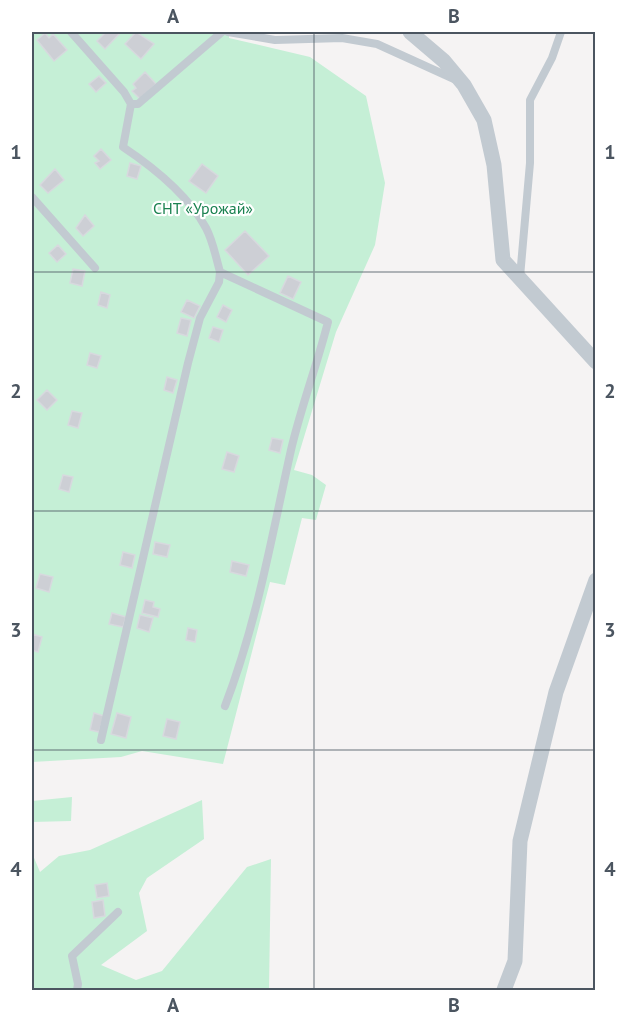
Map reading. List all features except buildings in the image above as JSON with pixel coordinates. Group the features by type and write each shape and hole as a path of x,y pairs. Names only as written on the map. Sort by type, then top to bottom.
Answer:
{"street":[{"path":"410,32 444,61 464,85 484,120 494,165 503,260 596,362"},
{"path":"504,990 515,961 520,841 556,692 596,580"}],"lane":[{"path":"71,32 124,92 130,104 123,147 147,163 192,207 206,229 220,272 219,282 200,318 188,363 101,740"},
{"path":"130,104 138,104 222,32"},
{"path":"228,32 275,40 342,38 378,44 464,85"},
{"path":"520,278 530,163 530,100 552,58 561,32"},
{"path":"32,197 95,268"},
{"path":"220,272 328,322 291,448 283,497 244,658 225,706"},
{"path":"77,990 78,984 72,956 118,912"}],"green space":[{"name":"СНТ «Урожай»","path":"32,32 229,32 229,38 310,57 366,96 385,183 375,245 336,332 294,470 312,475 326,485 316,520 302,518 285,585 270,582 223,764 142,751 121,757 32,762"},
{"path":"72,797 71,821 32,822 32,801"},
{"path":"202,800 204,839 147,878 139,893 147,931 101,965 136,980 162,971 247,867 271,859 269,990 32,990 32,853 40,872 59,856 90,850"}]}
